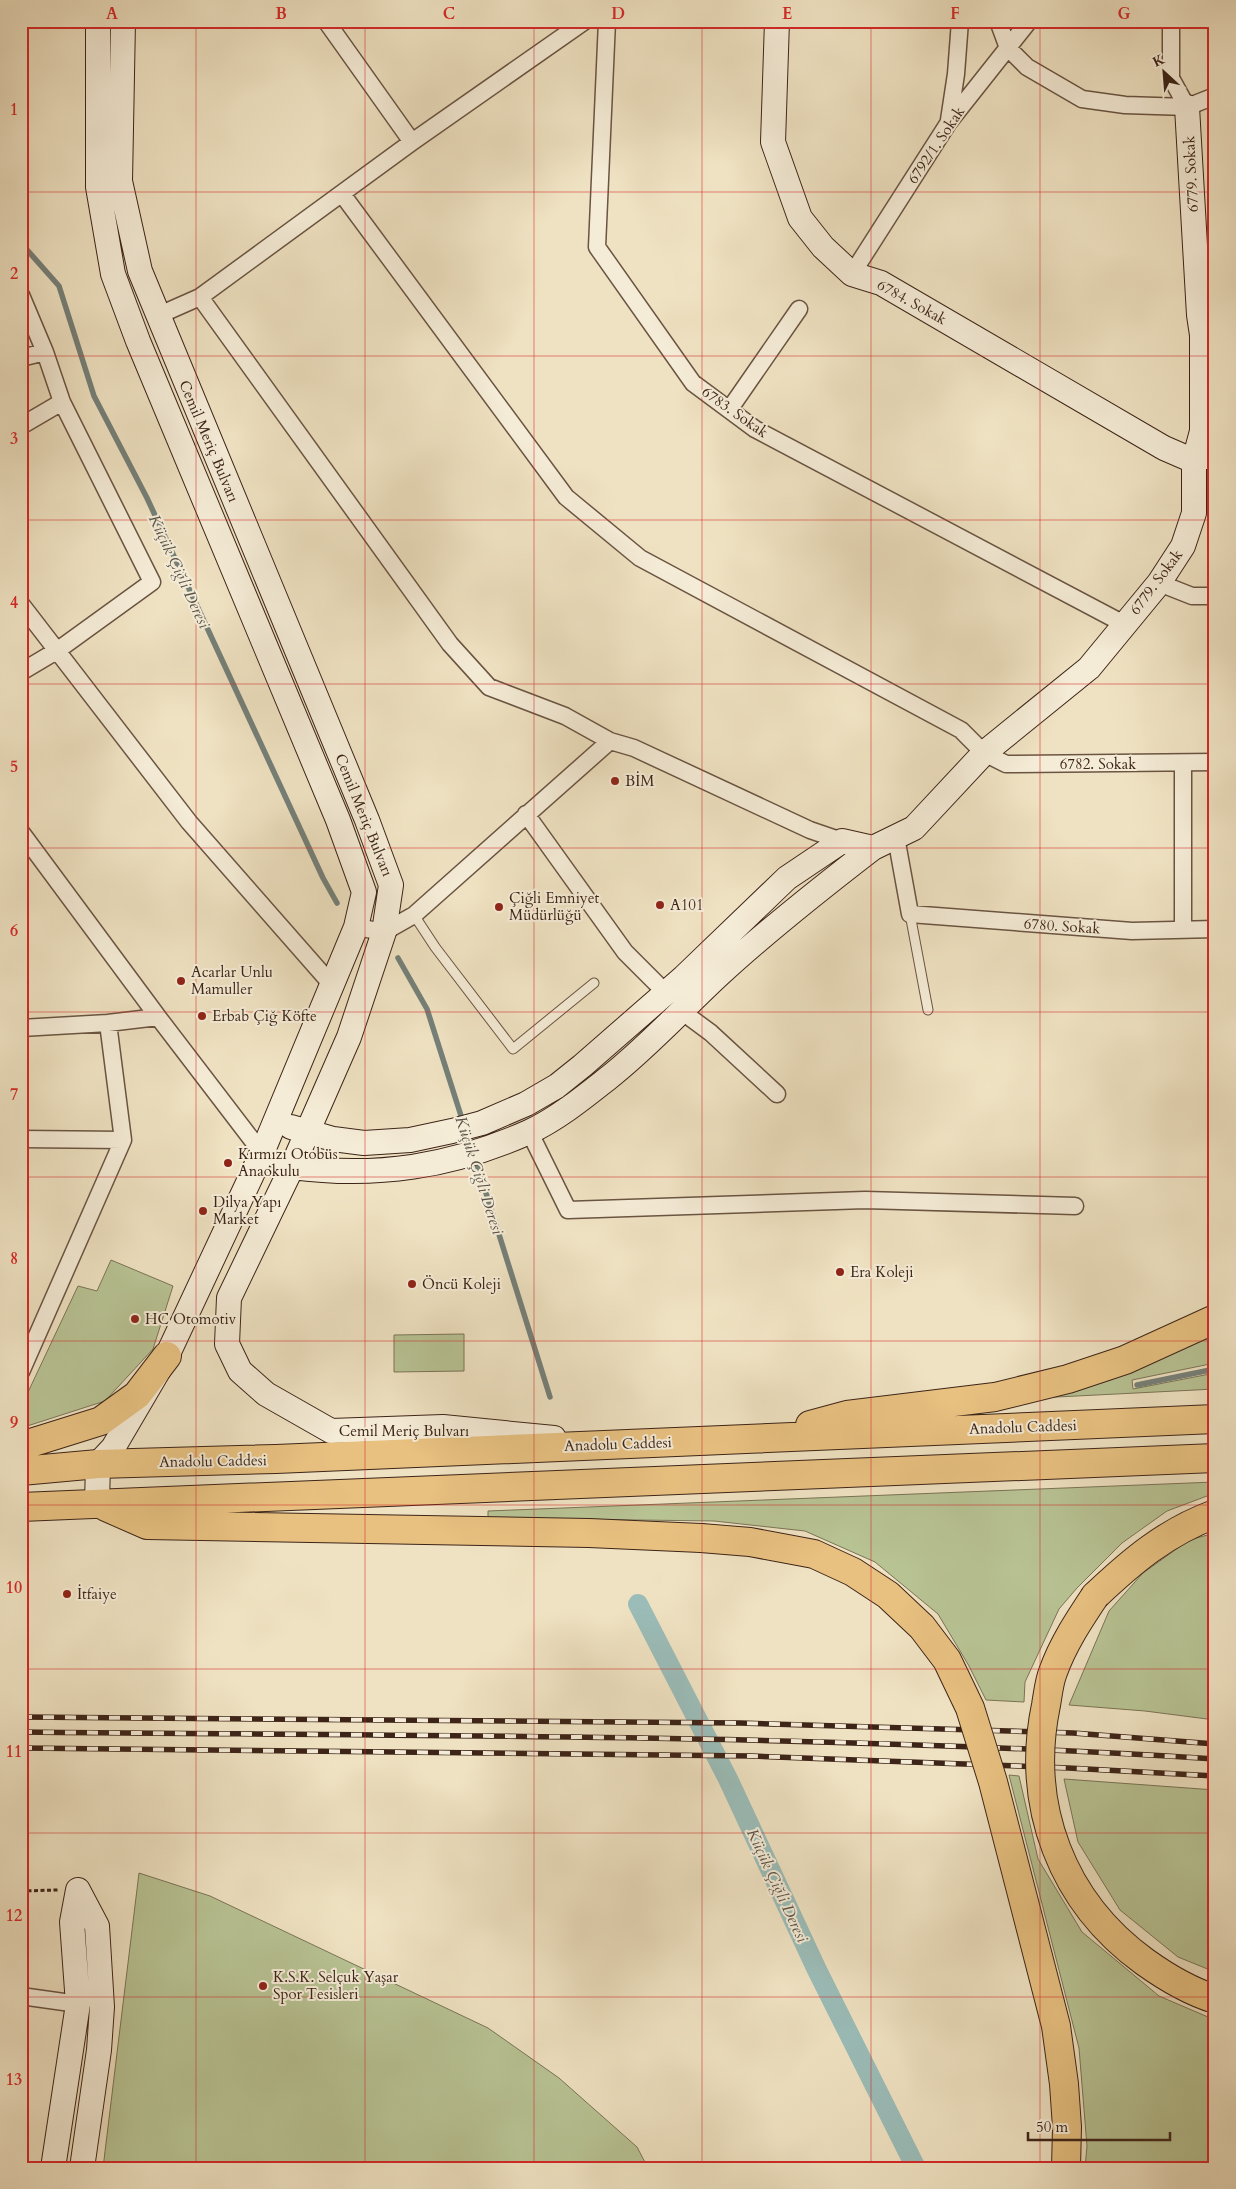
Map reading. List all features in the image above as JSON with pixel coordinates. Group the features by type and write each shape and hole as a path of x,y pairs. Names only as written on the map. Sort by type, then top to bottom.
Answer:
{"highway":[{"path":"764,1438 847,1415 995,1397 1068,1379 1126,1360 1215,1319"},
{"path":"21,1446 101,1421 137,1395 167,1356"},
{"name":"Anadolu Caddesi","path":"21,1471 98,1464 286,1459 1215,1419"},
{"path":"21,1507 1215,1458"},
{"path":"97,1503 148,1525 580,1533 750,1542 814,1554 853,1572 888,1595 922,1626 947,1660 970,1708 993,1782 1056,2026 1064,2084 1067,2127 1066,2168"},
{"path":"1215,1514 1164,1539 1133,1560 1095,1596 1071,1633 1053,1673 1042,1724 1039,1777 1045,1814 1056,1848 1072,1882 1093,1915 1121,1945 1158,1971 1198,1994 1215,1999"}],"street":[{"name":"Cemil Meriç Bulvarı","path":"98,21 98,187 113,274 138,341 338,820 364,892 356,927 262,1153 167,1356 114,1448 98,1464"},
{"name":"Cemil Meriç Bulvarı","path":"123,21 120,181 140,271 367,820 391,885 384,932 349,1037 292,1167 229,1298 227,1344 240,1372 266,1394 331,1431 444,1427 613,1444"},
{"path":"157,316 200,297 412,142 585,21"},
{"name":"6783. Sokak","path":"607,21 597,247 693,383 755,429 1124,624"},
{"name":"6784. Sokak","path":"777,21 773,142 800,218 823,247 852,274 881,283 1164,448 1204,461"},
{"path":"949,122 956,74 960,21"},
{"path":"998,21 1008,48 1027,67 1082,99 1125,105 1187,107 1215,96"},
{"name":"6792/1. Sokak","path":"852,274 949,122 1029,21"},
{"name":"6779. Sokak","path":"673,1002 736,960 819,889 873,848 914,828 984,753 1089,668 1159,583 1183,546 1194,513 1204,461 1202,431 1202,335 1207,314 1187,107 1171,78 1171,21"},
{"path":"328,22 412,142"},
{"name":"6782. Sokak","path":"342,194 566,497 640,558 961,730 984,753 1006,764 1215,762"},
{"path":"21,294 45,352 62,402 152,582 58,650 21,672"},
{"path":"200,297 450,644 489,687 565,716 610,741 634,748 801,826 842,842 873,848"},
{"path":"729,410 799,309"},
{"path":"21,358 45,352"},
{"path":"21,426 62,402"},
{"path":"1159,583 1192,596 1215,596"},
{"path":"21,604 189,822 332,985"},
{"path":"356,927 384,932 414,915 610,741"},
{"path":"1182,763 1183,930"},
{"path":"526,814 625,952 673,1002 711,1033 777,1094"},
{"path":"21,832 158,1017 262,1153 292,1167 328,1172 367,1172 409,1168 444,1160 530,1131 573,1105 609,1078 673,1002 787,878 842,842"},
{"path":"896,837 910,914"},
{"name":"6780. Sokak","path":"910,914 1132,931 1215,929"},
{"path":"275,1122 333,1139 364,1143 410,1140 436,1135 493,1118 526,1104 557,1086 673,1002"},
{"path":"21,1028 108,1023 158,1017"},
{"path":"21,1372 123,1140 108,1023"},
{"path":"530,1131 568,1210 865,1200 1075,1206"},
{"path":"21,1139 123,1140"},
{"path":"97,1503 98,1464"},
{"path":"53,2168 78,2004 72,1922 78,1890"},
{"path":"78,1890 97,1926 102,2008 100,2050 82,2168"},
{"path":"21,1996 78,2004"}],"lane":[{"path":"910,914 928,1010"},
{"path":"414,915 435,947 513,1049 594,983"}],"path":[{"path":"21,1891 78,1890"}],"green space":[{"path":"1215,114 1215,291 1212,291 1210,116"},
{"path":"111,1260 173,1286 153,1349 105,1401 21,1428 21,1407 78,1286 97,1291"},
{"path":"464,1334 464,1371 394,1372 394,1335"},
{"path":"1215,1335 1215,1363 1132,1380 1133,1389 1215,1373 1215,1389 1037,1398 1110,1380"},
{"path":"1215,1482 1215,1493 1167,1511 1122,1543 1077,1588 1059,1609 1025,1682 1024,1702 986,1700 969,1666 938,1614 875,1562 805,1531 714,1521 488,1518 488,1511"},
{"path":"1215,1533 1215,1720 1145,1711 1069,1705 1109,1611 1143,1573 1189,1540"},
{"path":"1009,1775 1019,1776 1038,1859 1082,1932 1159,1996 1215,2020 1215,2168 1085,2168 1087,2146 1079,2048"},
{"path":"1064,1779 1215,1790 1215,1972 1178,1957 1120,1910 1078,1842"},
{"name":"K.S.K. Selçuk Yaşar Spor Tesisleri","path":"139,1873 210,1896 488,2028 559,2078 637,2147 648,2168 103,2168"}],"waterway":[{"name":"Küçük Çiğli Deresi","path":"21,243 59,286 94,396 147,498 323,878 337,903"},
{"name":"Küçük Çiğli Deresi","path":"398,958 427,1009 463,1122"},
{"name":"Küçük Çiğli Deresi","path":"475,1158 550,1397"},
{"path":"1137,1385 1215,1369"},
{"name":"Küçük Çiğli Deresi","path":"638,1604 728,1779 817,1970 916,2168"}],"railway":[{"path":"21,1717 740,1723 1073,1733 1215,1744"},
{"path":"21,1732 768,1741 917,1745 1215,1759"},
{"path":"21,1748 752,1756 1068,1768 1215,1776"}],"place":[{"name":"BİM","path":"615,781"},
{"name":"A101","path":"660,905"},
{"name":"Çiğli Emniyet Müdürlüğü","path":"499,907"},
{"name":"Acarlar Unlu Mamuller","path":"181,981"},
{"name":"Erbab Çiğ Köfte","path":"202,1016"},
{"name":"Kırmızı Otobüs Anaokulu","path":"228,1163"},
{"name":"Dilya Yapı Market","path":"203,1211"},
{"name":"Era Koleji","path":"840,1272"},
{"name":"Öncü Koleji","path":"412,1284"},
{"name":"HC Otomotiv","path":"135,1319"},
{"name":"İtfaiye","path":"67,1594"},
{"name":"K.S.K. Selçuk Yaşar Spor Tesisleri","path":"263,1986"}]}
